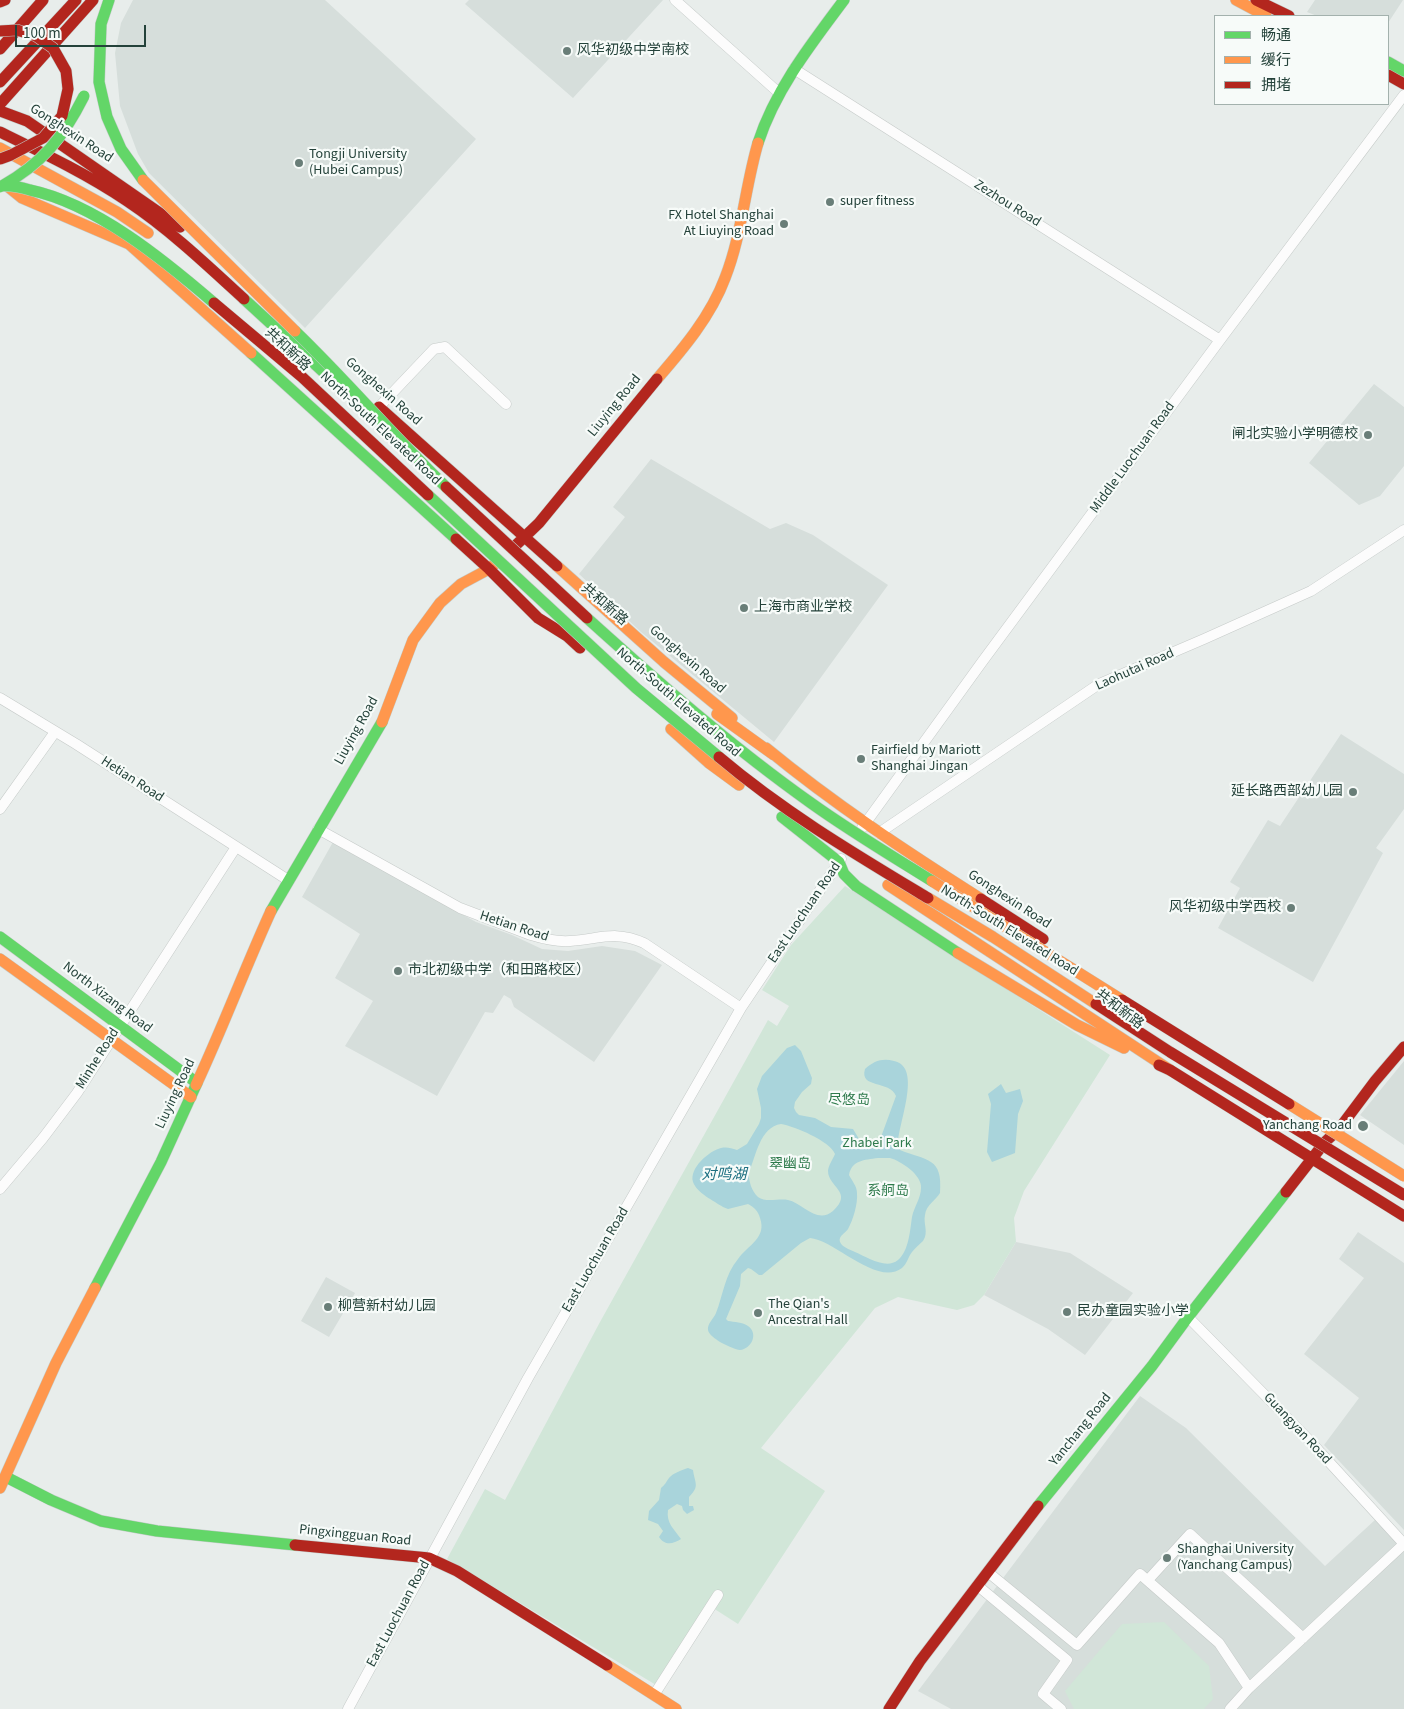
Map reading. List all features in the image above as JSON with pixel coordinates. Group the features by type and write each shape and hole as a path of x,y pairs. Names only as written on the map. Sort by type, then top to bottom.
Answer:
{"main road":[{"path":"0,2 5,0"},
{"path":"0,49 43,0"},
{"path":"0,65 62,0"},
{"path":"0,82 76,0"},
{"path":"0,104 93,0"},
{"path":"0,186 10,182 40,160 68,127 84,96 101,24 109,0"},
{"name":"Liuying Road","path":"0,1488 3,1476 56,1363 160,1164 230,1011 264,927 288,880 382,722 412,640 440,603 462,584 492,567 539,523 686,344 718,294 729,268 756,147 779,93 794,68 844,0"},
{"path":"1236,0 1265,15"},
{"path":"1256,0 1287,15"},
{"path":"101,24 99,82 106,117 121,149 143,180 256,295 331,366 427,468"},
{"path":"0,31 17,30 36,36 53,48 66,71 68,89 62,116 43,138 0,159"},
{"path":"1389,63 1404,71"},
{"path":"1389,76 1404,84"},
{"name":"Gonghexin Road","path":"0,111 27,121 161,213 227,262 318,358 349,379 664,662 677,671 774,755 832,801 1233,1062 1404,1168"},
{"name":"North-South Elevated Road","path":"0,132 73,168 127,201 177,239 427,468 546,582 648,673 752,760 800,796 894,858 1404,1176"},
{"path":"0,148 117,212 158,240"},
{"name":"共和新路","path":"0,172 40,186 109,218 132,231 168,258 492,567 709,763 788,821 839,862 852,860 1097,1010 1170,1070"},
{"path":"0,181 22,198 129,244"},
{"path":"0,186 44,193 82,209 123,233 166,262 302,377"},
{"path":"109,218 129,244 224,327 356,450 492,567"},
{"name":"North-South Elevated Road","path":"216,290 302,377 636,688 747,782 827,837 992,937 1170,1052 1404,1195"},
{"path":"217,304 224,327"},
{"name":"共和新路","path":"318,358 516,546 685,696 734,736 774,755"},
{"path":"464,504 498,526 530,552 658,666 717,714 774,755"},
{"path":"827,837 888,885 1170,1070 1404,1216"},
{"path":"839,862 844,874 856,886 977,965 1077,1026 1170,1070"},
{"name":"North Xizang Road","path":"0,937 197,1083"},
{"path":"0,959 191,1097"},
{"name":"Yanchang Road","path":"889,1709 920,1661 989,1573 1029,1518 1152,1366 1312,1158 1325,1142 1340,1129 1375,1081 1404,1047"},
{"name":"Pingxingguan Road","path":"3,1476 51,1500 110,1523 157,1531 429,1558 457,1571 676,1709"}],"street":[{"path":"675,0 779,93"},
{"name":"Zezhou Road","path":"794,68 1220,340"},
{"name":"Middle Luochuan Road","path":"865,824 976,670 1220,340 1404,96"},
{"path":"379,407 434,349 445,347 506,404"},
{"name":"Laohutai Road","path":"879,833 1099,684 1311,591 1404,530"},
{"name":"Hetian Road","path":"0,698 288,880"},
{"path":"0,809 55,732"},
{"name":"East Luochuan Road","path":"348,1709 528,1378 741,1008 865,824"},
{"name":"Hetian Road","path":"318,829 460,908 531,935 549,940 569,941 608,936 633,938 644,943 741,1008"},
{"name":"Minhe Road","path":"0,1190 64,1111 236,847"},
{"name":"Guangyan Road","path":"1188,1317 1308,1440 1404,1544"},
{"path":"1148,1580 1190,1534 1303,1638"},
{"path":"1230,1709 1249,1688 1404,1544"},
{"path":"989,1573 1077,1645"},
{"path":"1060,1709 1043,1694 1077,1645 1140,1574 1219,1643 1249,1688"},
{"path":"978,1586 1067,1660"},
{"path":"654,1695 718,1595"}],"shaded area":[{"name":"Tongji University (Hubei Campus)","path":"133,0 325,0 476,139 305,328 149,173 138,154 120,106 115,53 121,23"},
{"name":"风华初级中学南校","path":"469,0 663,0 573,98 465,4"},
{"path":"1315,0 1403,0 1389,21 1389,15 1314,15 1307,12"},
{"name":"闸北实验小学明德校","path":"1374,384 1404,407 1404,466 1380,496 1359,505 1309,463"},
{"name":"上海市商业学校","path":"651,459 770,529 786,523 813,535 888,585 774,742 641,632 579,574 625,517 613,507"},
{"name":"风华初级中学西校","path":"1341,734 1404,774 1404,809 1376,848 1383,853 1313,982 1218,928 1240,888 1230,882 1268,820 1280,826"},
{"name":"市北初级中学（和田路校区）","path":"333,842 476,922 512,935 542,949 568,951 602,946 635,951 662,965 594,1062 514,1007 511,999 504,995 493,1013 485,1012 437,1096 345,1046 373,1001 335,978 360,934 302,897"},
{"path":"1404,1061 1404,1145 1360,1115"},
{"path":"1358,1232 1404,1263 1404,1530 1324,1445 1359,1398 1304,1354 1364,1278 1339,1259"},
{"name":"民办童园实验小学","path":"1016,1242 1070,1253 1133,1293 1085,1355 1048,1329 984,1295"},
{"name":"柳营新村幼儿园","path":"326,1277 355,1293 329,1337 301,1321"},
{"name":"Shanghai University (Yanchang Campus)","path":"1140,1396 1186,1428 1325,1566 1376,1519 1404,1549 1404,1709 951,1709 918,1691"}],"green space":[{"name":"Zhabei Park","path":"845,886 1110,1055 1024,1191 1014,1218 1016,1242 984,1295 974,1305 957,1310 898,1297 875,1308 761,1448 825,1491 738,1624 713,1608 661,1688 447,1559 485,1489 505,1500 600,1322 768,1020 777,1026 789,1006 762,990 791,945"},
{"path":"1164,1622 1209,1666 1213,1699 1204,1709 1074,1709 1065,1691 1122,1624"}],"water":[{"name":"对鸣湖","path":"795,1045 801,1051 812,1078 811,1084 795,1102 794,1108 796,1112 799,1115 815,1118 831,1127 853,1129 859,1139 867,1145 873,1144 881,1137 896,1096 888,1088 866,1079 864,1075 865,1069 875,1062 882,1060 894,1061 903,1066 907,1074 908,1086 898,1147 900,1150 925,1159 936,1166 939,1173 940,1193 926,1211 925,1238 912,1252 904,1266 892,1272 881,1272 868,1267 831,1246 810,1238 801,1243 762,1275 748,1268 741,1274 740,1286 726,1319 746,1325 753,1333 750,1344 740,1350 716,1340 709,1333 708,1328 716,1313 730,1271 742,1254 759,1236 761,1231 760,1218 756,1210 748,1204 728,1209 723,1207 698,1190 693,1182 693,1177 697,1166 706,1156 723,1148 737,1150 747,1144 761,1118 757,1089 762,1076 787,1048","holes":["781,1124 819,1139 832,1149 835,1154 828,1171 829,1177 841,1194 841,1199 833,1211 827,1215 821,1216 810,1212 788,1200 761,1199 752,1189 749,1172 763,1136 774,1126","878,1158 890,1158 905,1165 918,1178 921,1188 913,1213 905,1251 898,1260 888,1264 876,1262 848,1249 840,1241 850,1225 857,1202 856,1188 849,1175 851,1170 859,1162"]},
{"path":"1001,1084 1006,1093 1020,1089 1023,1101 1018,1114 1015,1153 992,1162 987,1152 991,1104 988,1094"},
{"path":"688,1468 693,1470 696,1482 695,1490 689,1497 689,1506 693,1506 694,1510 687,1514 682,1506 677,1504 668,1510 669,1522 681,1539 672,1543 666,1543 659,1537 663,1531 658,1524 648,1520 649,1511 659,1500 661,1488 669,1478 675,1473"}],"traffic: fast":[{"path":"109,0 101,24 99,82 107,117 121,149 143,180"},
{"path":"758,143 765,123 784,86 844,0"},
{"path":"1389,63 1404,71"},
{"path":"0,187 28,169 50,149 68,125 84,96"},
{"path":"0,186 19,187 55,197 104,221 151,252 214,303"},
{"path":"244,299 342,389"},
{"path":"295,331 446,487"},
{"path":"251,353 456,539"},
{"path":"428,495 636,688 719,757"},
{"path":"587,618 696,714 753,760 811,803 932,881"},
{"path":"271,911 382,722"},
{"path":"782,817 839,862 844,874 856,886 958,953"},
{"path":"0,937 197,1083"},
{"path":"95,1288 161,1162 196,1085"},
{"path":"1038,1506 1152,1366 1286,1192"},
{"path":"6,1477 51,1500 101,1521 157,1531 295,1545"}],"traffic: slow":[{"path":"1236,0 1264,15"},
{"path":"657,379 696,332 712,306 725,278 736,245 758,143"},
{"path":"0,148 117,212 148,233"},
{"path":"143,180 295,331"},
{"path":"6,185 22,198 129,244 251,353"},
{"path":"382,722 413,640 440,603 461,584 489,569 498,561"},
{"path":"557,566 664,662 732,718"},
{"path":"717,714 774,755"},
{"path":"671,729 709,763 739,785"},
{"path":"766,748 871,827 981,899"},
{"path":"932,881 1122,1000"},
{"path":"888,885 1170,1070"},
{"path":"928,898 993,937 1096,1004"},
{"path":"196,1085 271,911"},
{"path":"958,953 1077,1025 1124,1048"},
{"path":"0,959 191,1097"},
{"path":"1289,1104 1404,1176"},
{"path":"0,1488 56,1363 95,1288"},
{"path":"607,1665 676,1709"}],"traffic: jam":[{"path":"0,2 5,0"},
{"path":"0,49 43,0"},
{"path":"0,82 76,0"},
{"path":"0,104 93,0"},
{"path":"1256,0 1287,15"},
{"path":"0,31 17,30 36,36 53,48 66,71 68,89 62,116 43,138 0,159"},
{"path":"1389,76 1404,84"},
{"path":"0,111 27,121 180,227"},
{"path":"0,132 81,173 127,201 172,235 244,299"},
{"path":"214,303 302,377 428,495"},
{"path":"515,546 539,523 657,379"},
{"path":"379,407 557,566"},
{"path":"446,487 587,618"},
{"path":"456,539 538,618 567,636 580,648"},
{"path":"719,757 794,814 847,849 928,898"},
{"path":"981,899 1043,939"},
{"path":"1122,1000 1289,1104"},
{"path":"1096,1004 1170,1052 1404,1195"},
{"path":"1286,1192 1404,1047"},
{"path":"1159,1065 1170,1070 1404,1216"},
{"path":"889,1709 920,1661 1038,1506"},
{"path":"295,1545 429,1558 457,1571 607,1665"}],"place":[{"name":"风华初级中学南校","path":"567,51"},
{"name":"Tongji University (Hubei Campus)","path":"299,163"},
{"name":"super fitness","path":"830,202"},
{"name":"FX Hotel Shanghai At Liuying Road","path":"784,224"},
{"name":"闸北实验小学明德校","path":"1368,435"},
{"name":"上海市商业学校","path":"744,608"},
{"name":"Fairfield by Mariott Shanghai Jingan","path":"861,759"},
{"name":"延长路西部幼儿园","path":"1353,792"},
{"name":"风华初级中学西校","path":"1291,908"},
{"name":"市北初级中学（和田路校区）","path":"398,971"},
{"name":"Yanchang Road","path":"1363,1126"},
{"name":"柳营新村幼儿园","path":"328,1307"},
{"name":"民办童园实验小学","path":"1067,1312"},
{"name":"The Qian's Ancestral Hall","path":"758,1313"},
{"name":"Shanghai University (Yanchang Campus)","path":"1167,1558"}],"park label":[{"name":"尽悠岛","path":"849,1101"},
{"name":"翠幽岛","path":"790,1165"},
{"name":"系舸岛","path":"888,1192"}]}
